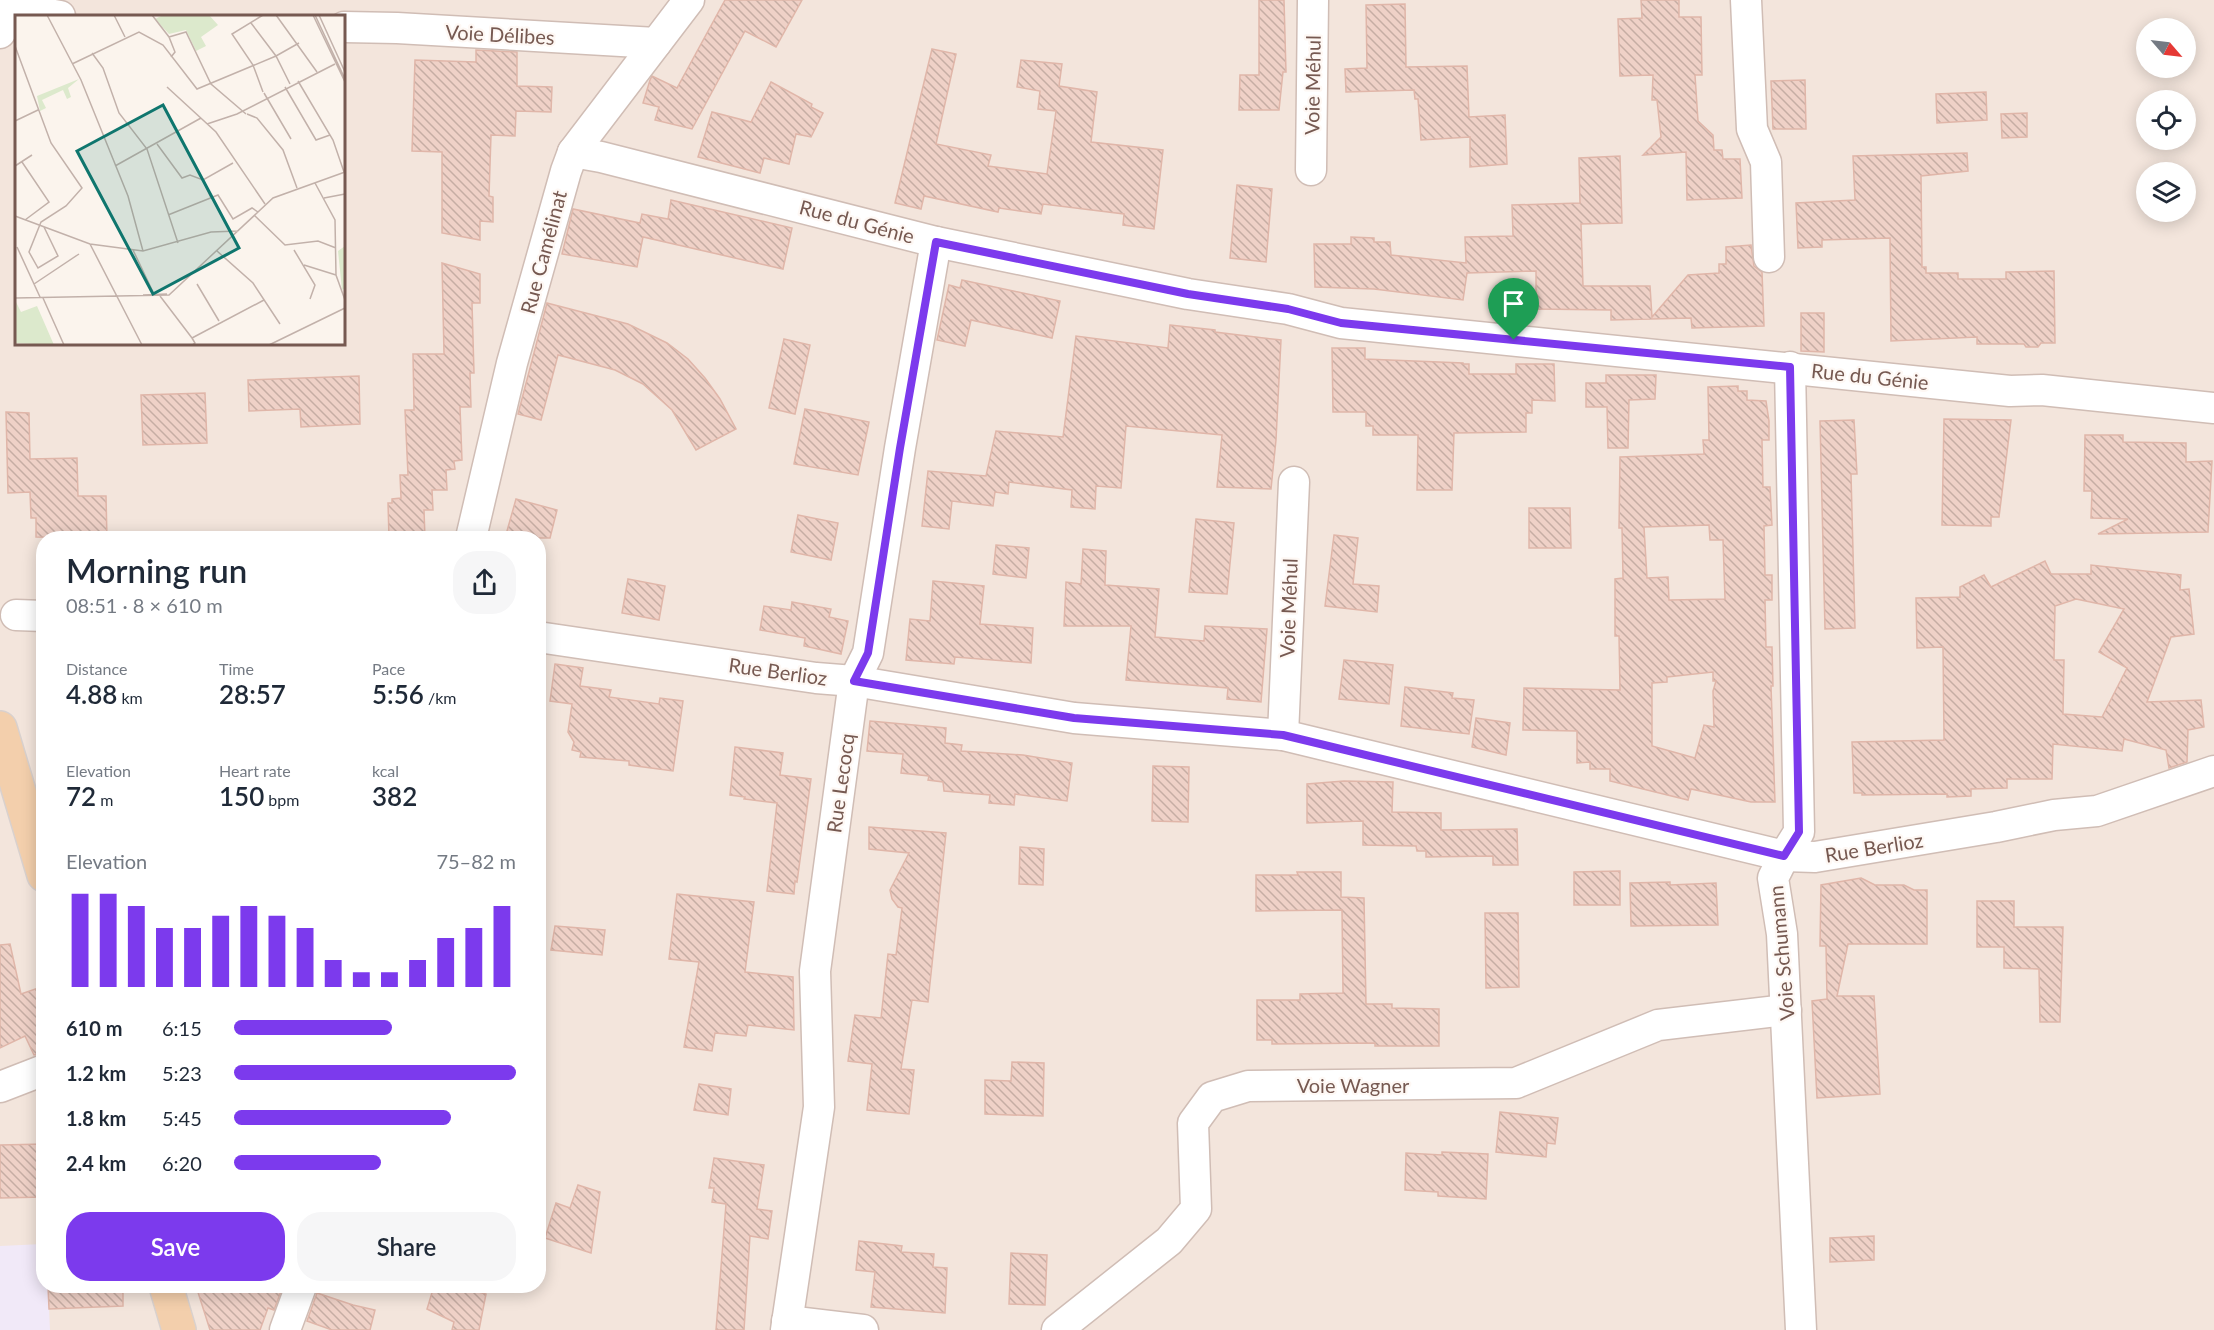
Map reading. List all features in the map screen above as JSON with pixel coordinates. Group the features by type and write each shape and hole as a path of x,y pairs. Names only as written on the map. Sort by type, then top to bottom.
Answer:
{"main road":[{"path":"0,728 36,847"},
{"path":"168,1293 179,1330"}],"street":[{"name":"Rue Camélinat","path":"473,531 512,363 573,152 689,0"},
{"name":"Voie Méhul","path":"1311,170 1313,0"},
{"path":"1746,0 1752,129 1766,162 1768,257"},
{"path":"10,14 35,15"},
{"name":"Voie Délibes","path":"345,27 656,43"},
{"name":"Rue du Génie","path":"573,152 636,165 936,242 1188,294 1288,309 1341,323 2010,391 2057,391 2214,408"},
{"name":"Rue Lecocq","path":"786,1326 819,1107 815,971 854,681 868,653 900,448 936,242"},
{"name":"Voie Schumann","path":"1790,367 1799,832 1773,878 1782,934 1801,1330"},
{"name":"Voie Méhul","path":"1283,735 1293,482"},
{"name":"Rue Berlioz","path":"546,638 816,678 854,681 1074,718 1283,735 1784,856 1815,857 2054,815 2097,811 2214,771"},
{"name":"Voie Wagner","path":"1057,1330 1169,1240 1196,1209 1192,1123 1212,1097 1248,1086 1516,1083 1658,1025 1786,1010"},
{"path":"0,1086 36,1073"},
{"path":"285,1330 298,1293"},
{"path":"786,1326 863,1330"}],"shaded area":[{"path":"0,0 2214,0 2214,1330 0,1330"},
{"path":"36,1244 36,1293 48,1293 50,1330 0,1330 0,1246"}],"building":[{"path":"725,0 802,0 776,47 745,31 692,129 655,120 659,107 643,103 652,76 677,88"},
{"path":"1259,0 1284,0 1286,72 1283,72 1279,110 1239,110 1240,75 1259,75"},
{"path":"1641,0 1679,0 1679,17 1701,17 1702,75 1695,75 1698,121 1713,135 1714,150 1722,150 1723,159 1740,159 1742,198 1687,200 1686,152 1643,155 1661,137 1657,100 1652,100 1653,75 1620,76 1618,19 1642,18"},
{"path":"1405,4 1406,67 1467,66 1469,117 1505,115 1507,164 1470,167 1470,137 1421,140 1418,99 1415,99 1414,90 1346,92 1345,69 1367,68 1366,5"},
{"path":"932,49 956,54 936,144 991,155 988,166 1047,174 1056,111 1038,109 1040,91 1017,87 1021,60 1062,64 1059,86 1097,92 1091,142 1163,150 1154,229 1123,225 1124,214 1043,204 1041,214 999,208 998,212 924,196 921,209 895,203"},
{"path":"476,50 517,52 517,86 552,87 551,112 516,111 515,136 491,135 489,196 493,197 493,222 480,221 480,240 442,233 442,152 412,151 415,60 476,62"},
{"path":"1805,80 1806,129 1773,129 1771,81"},
{"path":"771,82 812,104 811,107 823,113 811,137 796,134 789,164 764,158 760,173 698,157 712,112 751,122"},
{"path":"1986,92 1987,120 1937,123 1936,94"},
{"path":"2027,113 2027,137 2002,138 2001,114"},
{"path":"1967,153 1968,171 1921,176 1922,267 1926,267 1926,273 1958,273 1958,279 2006,279 2006,272 2054,271 2055,343 2041,343 2038,347 2026,347 2024,344 1977,344 1977,337 1891,341 1890,238 1822,240 1822,247 1798,248 1796,203 1855,200 1853,156"},
{"path":"1620,156 1622,223 1581,224 1583,286 1650,286 1652,317 1688,275 1719,273 1719,264 1726,264 1726,247 1751,245 1754,266 1762,272 1764,326 1692,328 1691,318 1611,320 1611,310 1536,309 1536,271 1467,273 1463,300 1374,289 1315,287 1314,244 1351,244 1351,237 1374,238 1374,242 1390,242 1391,255 1466,263 1465,237 1513,236 1512,205 1580,203 1579,158"},
{"path":"1237,185 1272,189 1266,262 1230,258"},
{"path":"671,200 792,228 783,269 643,237 637,267 562,254 573,209 640,223 642,214 668,219"},
{"path":"442,263 480,274 480,303 472,303 474,373 470,373 471,407 460,407 462,460 454,461 455,469 446,470 447,490 432,490 433,510 424,510 425,531 389,531 388,503 392,503 392,499 401,498 400,475 408,475 405,410 414,410 413,354 444,354"},
{"path":"962,280 1060,301 1052,338 971,320 965,346 937,340 949,285 960,288"},
{"path":"547,303 628,324 667,343 688,359 705,378 720,399 736,429 696,450 672,410 643,384 615,370 558,355 541,420 518,414"},
{"path":"1801,313 1824,313 1824,352 1801,351"},
{"path":"1170,325 1281,340 1271,489 1217,487 1222,435 1126,426 1121,488 1096,486 1095,509 1071,507 1072,490 1009,482 1008,494 995,492 993,506 952,501 949,529 922,526 928,471 986,476 996,431 1063,437 1076,336 1168,348"},
{"path":"784,339 810,345 795,414 769,408"},
{"path":"1332,348 1365,348 1365,359 1469,364 1469,374 1516,374 1516,364 1554,364 1555,401 1532,400 1532,413 1526,413 1526,432 1454,433 1452,490 1417,490 1418,435 1373,435 1373,426 1366,426 1366,412 1333,412"},
{"path":"1606,375 1656,375 1655,399 1629,400 1628,448 1608,448 1607,407 1586,407 1586,383 1606,383"},
{"path":"359,376 360,424 301,427 300,409 249,411 248,380"},
{"path":"1738,386 1738,391 1747,391 1747,400 1766,401 1769,440 1762,440 1763,487 1770,487 1772,525 1764,526 1765,575 1772,575 1772,600 1765,600 1766,647 1772,647 1775,802 1751,802 1691,789 1688,800 1610,781 1610,769 1590,769 1590,762 1577,763 1577,731 1523,730 1524,688 1620,690 1619,636 1615,636 1615,579 1623,578 1622,528 1619,528 1620,457 1704,454 1703,440 1709,440 1708,387","holes":["1709,525 1710,540 1723,540 1725,599 1669,600 1668,577 1647,578 1644,527","1713,672 1713,681 1716,681 1713,691 1714,727 1704,725 1695,758 1652,746 1652,683 1667,682 1667,677"]},
{"path":"205,393 207,443 143,445 141,395"},
{"path":"805,409 869,422 858,475 794,464"},
{"path":"6,412 29,413 30,459 77,458 78,496 106,496 107,531 36,531 36,518 31,518 30,492 8,493"},
{"path":"1944,419 2011,420 1999,517 1991,517 1991,526 1942,525"},
{"path":"1854,420 1857,474 1851,474 1855,628 1825,629 1820,421"},
{"path":"2085,435 2123,435 2123,442 2186,443 2186,462 2212,461 2208,532 2098,534 2128,519 2091,518 2092,491 2084,491"},
{"path":"516,499 557,510 550,538 546,538 546,531 507,531"},
{"path":"1529,508 1570,508 1571,548 1529,548"},
{"path":"798,515 838,523 831,560 791,552"},
{"path":"1196,519 1234,523 1227,594 1189,592"},
{"path":"1334,535 1358,538 1353,584 1379,586 1377,612 1325,606"},
{"path":"996,545 1029,548 1026,578 993,574"},
{"path":"1083,549 1106,551 1105,585 1159,589 1155,637 1204,641 1205,626 1267,629 1261,702 1227,699 1228,688 1126,680 1131,626 1064,626 1066,582 1081,584"},
{"path":"2045,561 2051,574 2091,574 2091,565 2181,575 2180,590 2189,589 2194,634 2171,637 2147,702 2201,700 2204,727 2188,730 2187,762 2169,768 2166,750 2124,739 2122,751 2053,744 2052,779 2007,779 2007,788 1971,789 1971,796 1854,793 1852,742 1944,740 1943,647 1917,648 1916,598 1960,597 1960,587 1984,575 1991,587","holes":["2076,599 2124,609 2099,652 2127,668 2102,717 2063,714 2064,660 2054,660 2055,606"]},
{"path":"628,579 665,586 659,620 622,613"},
{"path":"933,581 984,586 980,624 1033,628 1031,663 955,657 954,664 906,660 910,619 930,621"},
{"path":"792,602 831,609 829,617 848,621 841,654 804,646 805,638 760,630 764,606 791,610"},
{"path":"1344,660 1393,665 1389,704 1339,699"},
{"path":"555,664 583,668 580,686 611,690 609,697 659,704 660,698 683,701 673,771 629,765 629,761 580,757 581,752 572,750 574,742 568,732 572,704 550,701"},
{"path":"1405,687 1453,693 1452,698 1474,700 1469,734 1401,726"},
{"path":"1476,718 1510,723 1506,755 1472,747"},
{"path":"870,721 946,728 945,743 962,745 961,751 1023,755 1072,763 1067,801 1015,794 1014,805 989,803 990,795 944,791 943,782 928,780 929,776 901,773 903,754 867,751"},
{"path":"735,747 783,753 780,775 811,779 794,894 767,891 777,803 730,795"},
{"path":"1153,766 1189,767 1188,822 1152,821"},
{"path":"1344,781 1393,782 1392,812 1441,813 1441,830 1517,829 1518,865 1493,865 1493,856 1426,857 1426,851 1417,851 1416,846 1363,845 1363,821 1307,823 1307,784"},
{"path":"869,827 946,833 928,1002 912,1000 901,1069 914,1070 909,1114 867,1110 872,1064 848,1061 855,1015 881,1018 888,954 896,955 902,908 898,907 892,899 890,890 909,853 869,849"},
{"path":"1020,847 1044,849 1043,885 1019,884"},
{"path":"1620,871 1620,905 1574,905 1574,872"},
{"path":"1297,872 1341,872 1341,897 1364,898 1366,1004 1392,1004 1392,1008 1439,1009 1439,1046 1375,1046 1375,1043 1272,1044 1272,1040 1257,1040 1257,1000 1300,1000 1300,994 1343,993 1342,910 1256,911 1256,875 1298,875"},
{"path":"1861,878 1875,885 1904,885 1914,890 1927,890 1927,944 1848,944 1837,996 1874,996 1880,1094 1817,1098 1812,1001 1827,999 1826,946 1820,946 1821,885"},
{"path":"1670,882 1670,885 1716,883 1718,925 1631,926 1630,883"},
{"path":"677,894 754,902 745,972 793,977 794,1030 748,1025 746,1036 715,1033 712,1051 684,1047 699,962 669,959"},
{"path":"1977,901 2014,901 2014,927 2063,927 2060,1022 2040,1022 2039,969 2004,968 2004,947 1977,947"},
{"path":"1485,913 1518,913 1519,987 1486,988"},
{"path":"555,926 605,930 602,955 551,950"},
{"path":"10,944 21,994 36,989 36,1055 34,1055 25,1036 0,1048 0,945"},
{"path":"1012,1062 1044,1063 1043,1116 985,1114 985,1080 1011,1081"},
{"path":"699,1084 731,1089 728,1115 694,1110"},
{"path":"1500,1112 1558,1118 1555,1144 1547,1143 1546,1157 1496,1152"},
{"path":"36,1144 36,1197 0,1198 0,1145"},
{"path":"1442,1152 1488,1154 1486,1199 1438,1196 1438,1192 1405,1190 1406,1153 1442,1155"},
{"path":"714,1158 764,1165 757,1209 772,1211 768,1239 750,1236 744,1330 716,1330 726,1204 712,1202 714,1188 709,1188"},
{"path":"578,1185 600,1192 591,1253 546,1238 556,1203 570,1208"},
{"path":"1874,1236 1874,1260 1830,1262 1830,1238"},
{"path":"859,1241 902,1246 901,1252 934,1254 933,1267 947,1268 945,1313 871,1307 875,1272 856,1270"},
{"path":"1011,1253 1047,1255 1045,1305 1009,1304"},
{"path":"48,1293 123,1293 123,1306 49,1309"},
{"path":"198,1293 280,1293 274,1310 268,1308 260,1330 210,1330"},
{"path":"317,1293 375,1310 370,1330 332,1330 307,1321"},
{"path":"432,1293 486,1294 479,1330 452,1330 454,1322 427,1309"}],"route":[{"path":"936,242 1188,294 1288,309 1341,323 1514,340 1790,367 1799,832 1784,856 1283,735 1074,718 854,681 868,653 900,448 936,242"}]}
